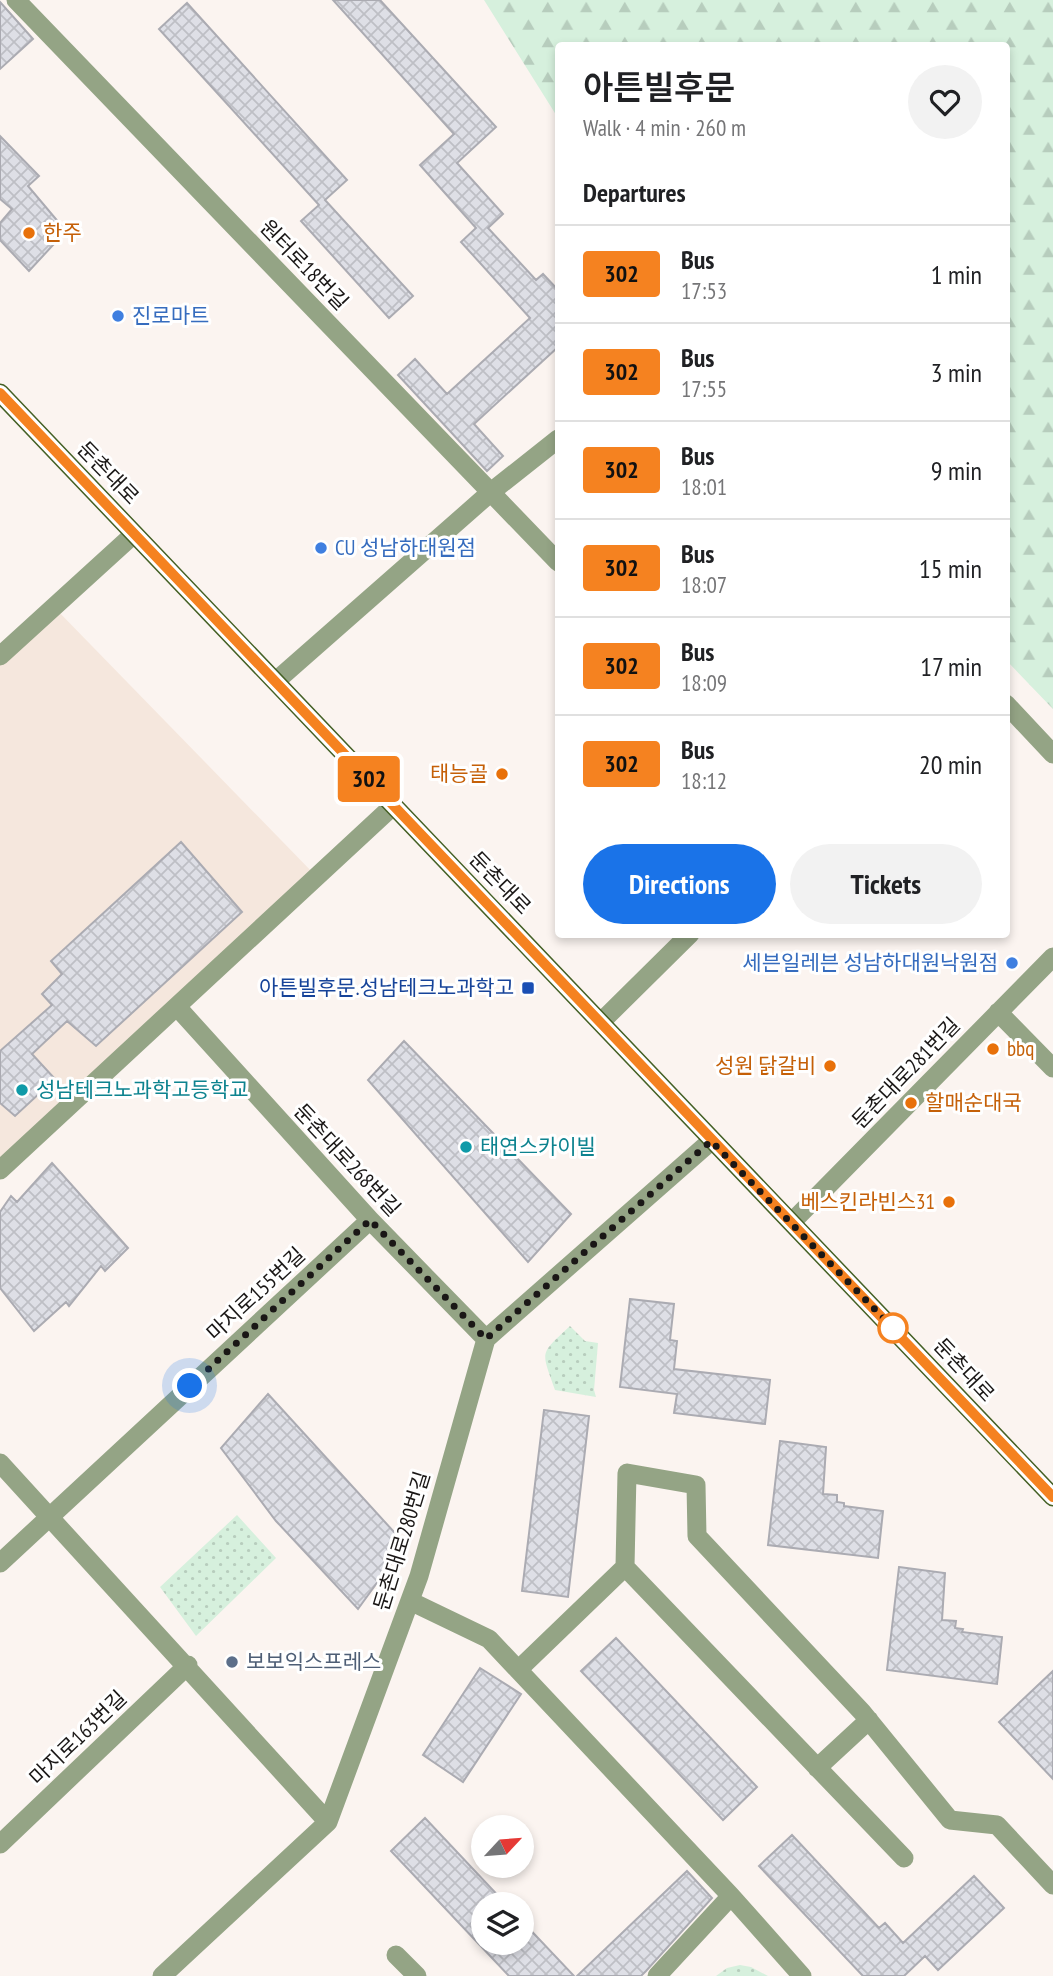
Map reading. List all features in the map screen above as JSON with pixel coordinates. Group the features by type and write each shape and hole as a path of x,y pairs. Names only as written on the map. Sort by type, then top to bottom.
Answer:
{"main road":[{"name":"둔촌대로","path":"0,393 1053,1497"}],"street":[{"name":"원터로18번길","path":"16,0 555,559"},
{"path":"276,681 491,492 555,441"},
{"path":"0,656 134,534"},
{"path":"1010,708 1053,754"},
{"path":"0,1170 178,1008 394,805"},
{"path":"601,1022 686,938"},
{"name":"둔촌대로281번길","path":"792,1222 1053,957"},
{"name":"둔촌대로268번길","path":"178,1008 370,1220 486,1339"},
{"path":"998,1012 1053,1068"},
{"path":"486,1339 711,1141"},
{"name":"마지로155번길","path":"50,1515 370,1220"},
{"name":"둔촌대로280번길","path":"162,1976 328,1822 410,1601 486,1339"},
{"path":"0,1463 188,1665 328,1822"},
{"path":"518,1670 625,1567 627,1473 696,1485 697,1536 869,1720 950,1820 997,1825 1053,1885"},
{"path":"0,1563 50,1515"},
{"path":"625,1567 904,1858"},
{"path":"410,1601 489,1639 803,1976"},
{"name":"마지로163번길","path":"0,1844 188,1665"},
{"path":"817,1768 869,1720"},
{"path":"657,1976 731,1896"},
{"path":"397,1955 417,1976"}],"shaded area":[{"path":"54,607 316,876 0,1168 0,656"}],"green space":[{"path":"484,0 1053,0 1053,709 1010,664 1010,42 555,42 555,113"},
{"path":"570,1326 585,1341 598,1343 594,1390 596,1397 555,1390 545,1360 546,1354 548,1348"},
{"path":"237,1515 276,1558 196,1636 160,1587"},
{"path":"740,1965 751,1967 768,1976 716,1976 727,1968"}],"building":[{"path":"333,0 380,0 496,127 457,163 503,214 488,228 536,280 543,274 555,287 555,350 474,424 503,456 487,471 398,375 415,359 447,394 530,318 461,242 476,228 420,165 454,134"},
{"path":"0,2 33,39 0,69"},
{"path":"187,3 347,180 325,200 413,296 389,318 301,221 319,205 159,29"},
{"path":"0,136 39,176 28,186 66,231 29,271 0,240 0,223 12,209 0,199"},
{"path":"181,842 242,912 96,1046 67,1021 32,1054 55,1079 15,1116 0,1103 0,1051 52,1005 42,994 62,974 51,961"},
{"name":"태연스카이빌","path":"404,1041 571,1214 528,1262 368,1080"},
{"path":"52,1163 128,1248 105,1271 101,1266 69,1306 66,1302 34,1331 0,1288 0,1212 11,1196 17,1202"},
{"path":"630,1299 674,1304 670,1340 677,1341 674,1369 770,1380 765,1424 674,1413 677,1394 620,1387"},
{"path":"268,1394 405,1544 358,1609 276,1521 221,1448"},
{"path":"544,1410 589,1416 568,1597 522,1591"},
{"path":"780,1441 826,1447 823,1494 837,1495 837,1502 844,1503 844,1506 883,1511 878,1558 768,1545"},
{"path":"899,1567 945,1573 942,1620 956,1621 955,1628 963,1629 962,1632 1002,1637 997,1684 887,1670"},
{"path":"616,1638 757,1787 723,1820 581,1671"},
{"path":"480,1668 521,1694 463,1782 423,1755"},
{"path":"1053,1671 1053,1779 999,1722"},
{"path":"425,1818 471,1867 471,1878 482,1878 495,1892 471,1892 471,1936 391,1851"},
{"path":"792,1835 879,1928 885,1923 903,1943 974,1876 1004,1908 938,1970 925,1956 904,1976 863,1976 759,1866"},
{"path":"687,1871 712,1898 641,1976 577,1976"},
{"path":"534,1934 574,1976 509,1976 489,1955 534,1955"}],"bus line":[{"name":"302","path":"0,393 1053,1497"}],"place":[{"name":"한주","path":"29,233"},
{"name":"진로마트","path":"118,316"},
{"name":"CU 성남하대원점","path":"321,548"},
{"name":"태능골","path":"502,774"},
{"name":"세븐일레븐 성남하대원낙원점","path":"1012,963"},
{"name":"아튼빌후문.성남테크노과학고","path":"528,988"},
{"name":"bbq","path":"993,1049"},
{"name":"성원 닭갈비","path":"830,1066"},
{"name":"성남테크노과학고등학교","path":"22,1090"},
{"name":"할매순대국","path":"911,1103"},
{"name":"태연스카이빌","path":"466,1147"},
{"name":"베스킨라빈스31","path":"949,1202"},
{"name":"보보익스프레스","path":"232,1662"}],"route":[{"path":"190,1386 370,1220 486,1339 711,1141 893,1328"}]}
